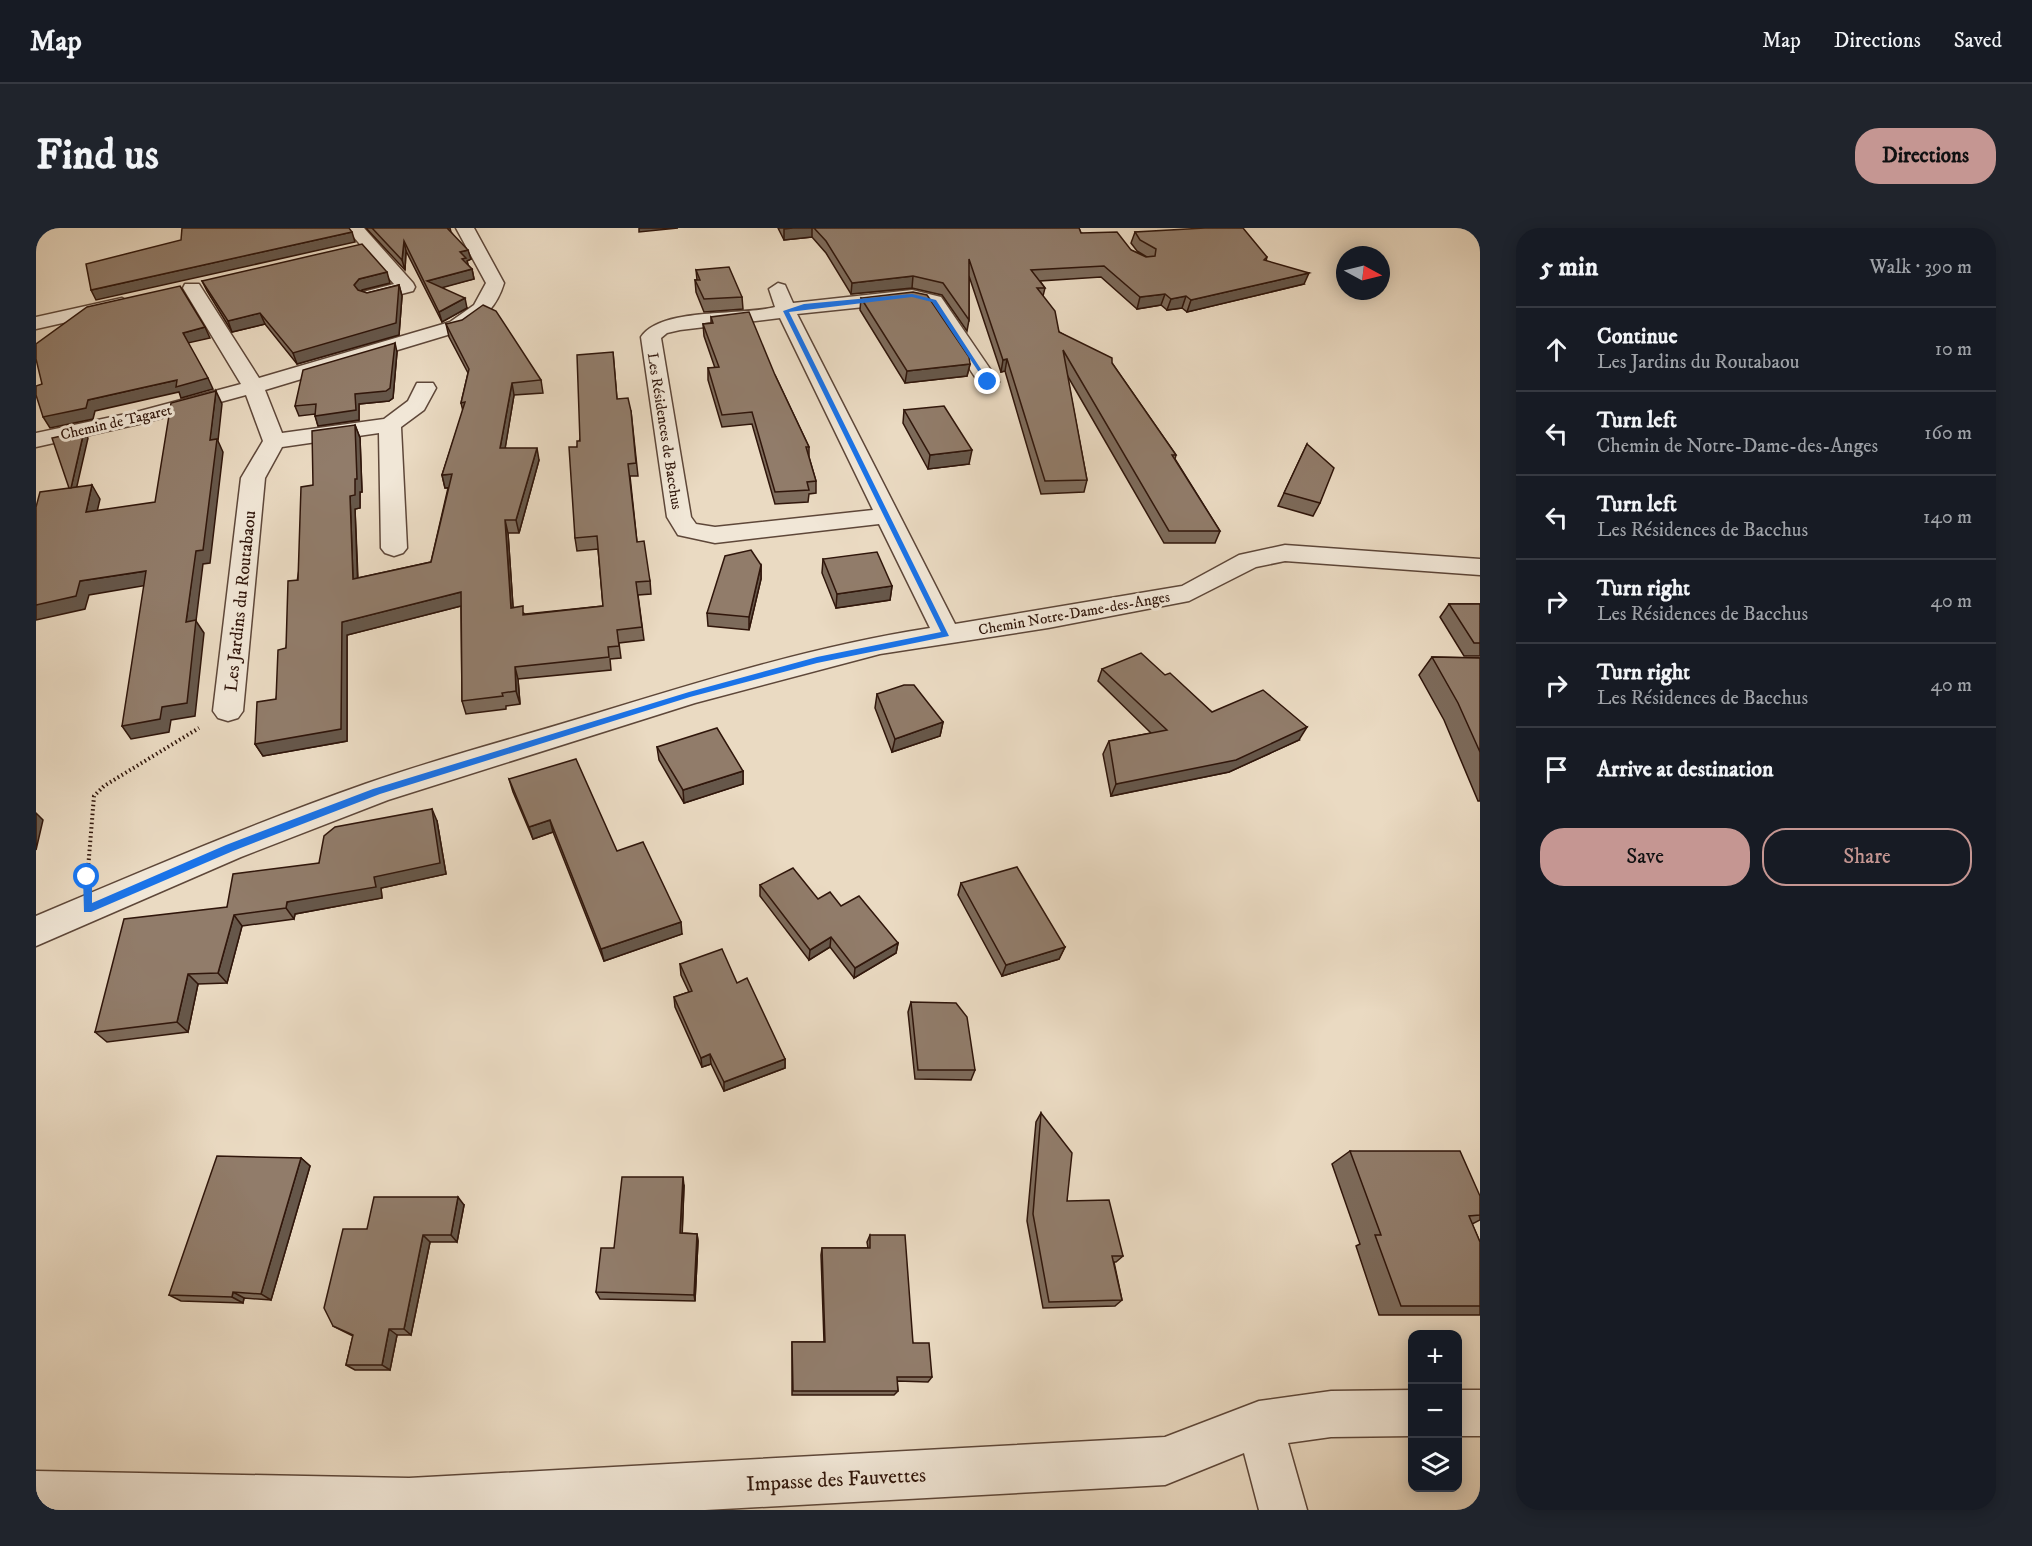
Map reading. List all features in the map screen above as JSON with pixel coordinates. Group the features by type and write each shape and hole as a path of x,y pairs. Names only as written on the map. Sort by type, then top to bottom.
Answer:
{"street":[{"path":"355,228 406,287 370,296"},
{"name":"Chemin de Tagaret","path":"36,440 102,428 253,387 457,326 482,310 491,298 495,283 465,228"},
{"path":"347,251 369,246"},
{"path":"170,293 214,283"},
{"path":"192,288 253,387 274,441 390,425 416,408 422,400 424,388"},
{"path":"778,289 786,311 946,634"},
{"name":"Les Résidences de Bacchus","path":"889,516 716,535 687,530 678,517 651,337 660,329 680,324 768,315 804,306 912,296 934,301 988,382"},
{"path":"36,322 136,300"},
{"path":"390,425 394,548"},
{"name":"Les Jardins du Routabaou","path":"228,711 253,478 274,441"},
{"name":"Chemin Notre-Dame-des-Anges","path":"36,931 230,848 376,792 689,694 817,660 946,634 1048,619 1189,593 1248,561 1285,553 1480,567"},
{"name":"Impasse des Fauvettes","path":"36,1495 409,1502 1153,1462 1165,1461 1259,1425 1331,1414 1408,1413"},
{"path":"1462,1413 1480,1413"},
{"path":"1259,1425 1283,1510"}],"path":[{"name":"Les Jardins du Routabaou","path":"87,909 94,796 104,786 228,711"}],"building":[{"path":"182,228 349,228 352,232 91,290 86,264 181,240"},
{"path":"372,228 447,228 468,250 460,252 466,258 462,259 472,269 427,281 465,298 439,312 404,241 402,260"},
{"path":"814,228 1079,228 1081,233 1117,232 1131,250 1146,257 1155,256 1156,249 1140,240 1135,232 1243,228 1267,257 1264,260 1309,273 1191,300 1186,296 1171,299 1165,294 1140,297 1104,266 1031,270 1045,288 1037,288 1055,311 1059,332 1112,358 1112,363 1176,455 1172,455 1220,531 1169,531 1063,350 1087,480 1045,481 1007,359 1003,360 969,259 969,320 943,283 913,276 852,283 826,241"},
{"path":"362,244 387,272 359,279 354,285 358,290 367,293 399,285 396,323 293,353 260,313 228,321 202,281"},
{"path":"729,267 742,297 704,299 695,280 700,280 696,270"},
{"path":"180,286 205,327 183,333 208,378 176,387 177,380 88,400 86,408 43,417 36,395 36,386 42,384 36,359 36,344 87,307"},
{"path":"913,292 927,295 969,357 970,364 907,371 861,298"},
{"path":"483,305 496,311 541,380 512,383 500,448 537,448 516,520 505,520 511,608 523,606 523,615 603,606 597,536 575,538 569,447 577,447 577,441 580,441 577,355 613,352 617,399 628,398 631,411 636,463 628,464 637,542 644,541 650,581 636,582 642,627 617,630 619,646 608,647 609,657 515,667 516,691 502,693 503,696 462,701 461,592 342,622 341,729 255,744 257,702 276,699 278,650 286,648 288,581 298,580 301,487 313,485 312,431 355,425 357,479 355,479 355,495 350,496 353,579 431,562 452,474 442,475 465,402 461,403 469,369 446,324 462,320"},
{"path":"749,312 775,375 809,447 806,447 816,481 807,482 809,490 775,492 752,412 722,415 708,368 719,367 703,324 713,323 711,317"},
{"path":"395,343 390,388 386,391 355,394 356,410 315,416 316,404 295,406 303,370"},
{"path":"216,391 210,440 217,439 203,550 196,551 186,622 196,620 187,703 162,707 160,719 122,726 146,571 80,581 76,596 36,605 36,507 40,492 92,485 86,512 155,502 171,403"},
{"path":"944,406 972,450 930,455 904,410"},
{"path":"84,431 71,488 69,488 52,438"},
{"path":"1307,444 1334,468 1320,503 1284,493"},
{"path":"751,550 761,565 749,617 707,613 725,556"},
{"path":"877,552 892,586 837,594 823,559"},
{"path":"1449,604 1480,604 1480,643 1474,643"},
{"path":"1141,653 1165,675 1170,673 1212,712 1263,690 1307,727 1236,760 1116,784 1109,741 1167,730 1102,669"},
{"path":"1432,657 1480,658 1480,752 1458,703"},
{"path":"904,685 914,685 943,722 895,739 877,694"},
{"path":"717,728 743,771 683,790 657,747"},
{"path":"576,759 617,851 643,842 681,922 601,949 550,820 529,827 509,779"},
{"path":"432,809 440,863 374,877 376,887 287,902 286,908 234,915 218,973 188,974 177,1022 95,1032 124,919 227,907 233,874 319,863 324,836 335,827"},
{"path":"1017,867 1065,947 1006,965 961,883"},
{"path":"793,868 818,899 830,892 841,906 859,896 898,943 855,968 831,937 810,950 760,885"},
{"path":"722,949 737,983 747,978 785,1059 724,1082 710,1054 701,1058 674,997 692,991 680,964"},
{"path":"911,1002 956,1003 967,1017 975,1070 918,1070"},
{"path":"1041,1113 1072,1153 1067,1201 1109,1200 1123,1256 1112,1256 1122,1300 1049,1302 1033,1214"},
{"path":"1350,1151 1460,1151 1480,1196 1480,1215 1469,1216 1480,1242 1480,1306 1401,1306 1375,1235 1381,1235"},
{"path":"217,1156 301,1158 261,1294 233,1292 232,1297 169,1295"},
{"path":"622,1177 683,1177 680,1233 697,1234 694,1295 596,1292 601,1248 614,1248"},
{"path":"374,1197 458,1197 451,1235 423,1235 404,1329 389,1329 382,1365 346,1365 353,1335 333,1326 324,1308 343,1229 367,1229"},
{"path":"870,1235 905,1235 913,1343 929,1343 932,1377 897,1377 898,1391 793,1391 792,1342 825,1342 822,1248 870,1248"}],"route":[{"path":"87,877 87,909 230,848 376,792 689,694 880,645 946,634 786,311 804,306 912,296 934,301 988,382"}]}
